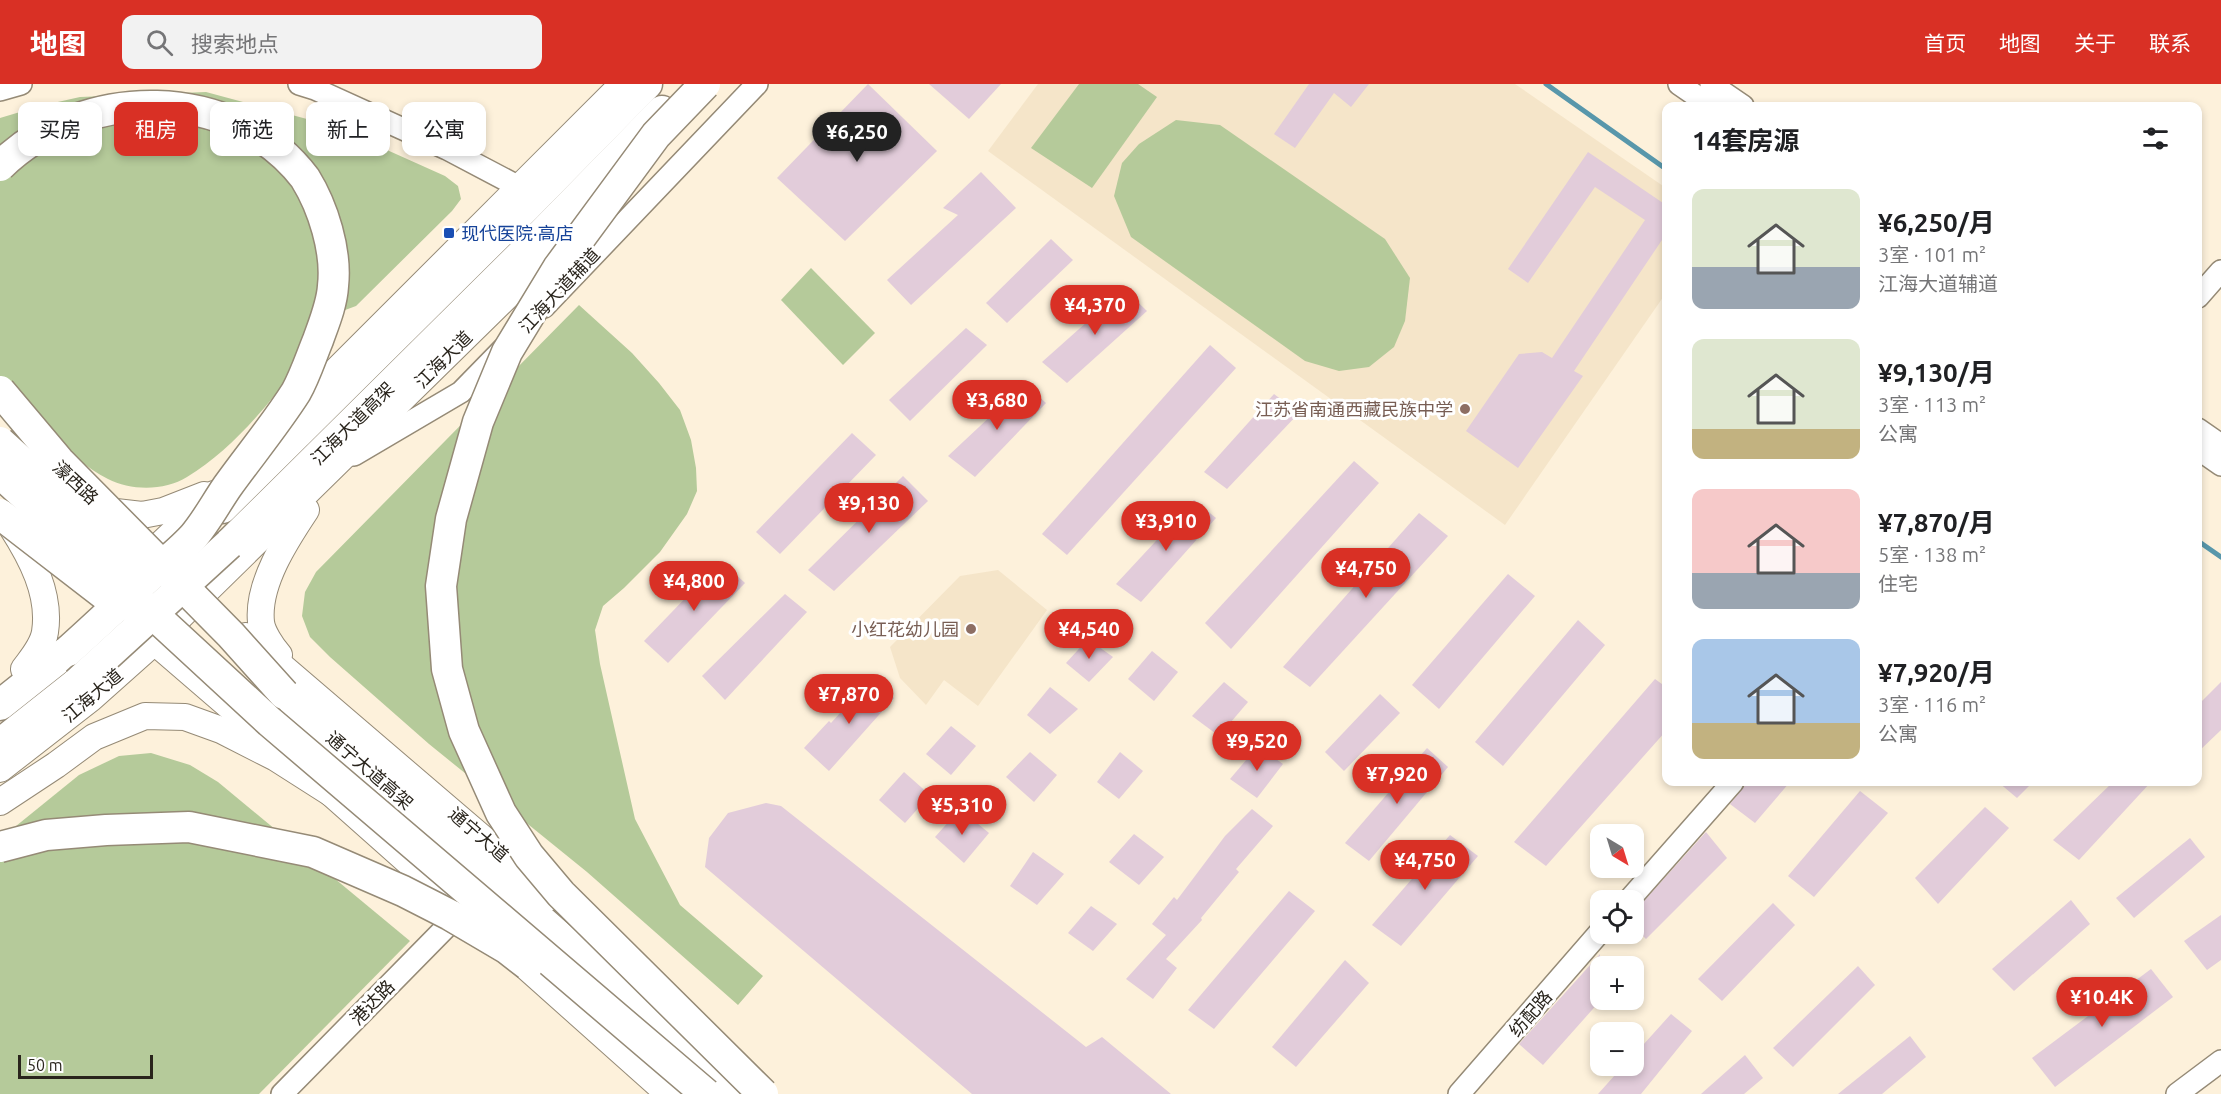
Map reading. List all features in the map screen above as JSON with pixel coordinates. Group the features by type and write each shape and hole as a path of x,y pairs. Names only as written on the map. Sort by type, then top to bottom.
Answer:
{"highway":[{"name":"江海大道高架","path":"0,705 68,651 193,537 647,84"},
{"name":"江海大道高架","path":"0,744 77,683 230,544 532,244 688,84"},
{"path":"705,84 656,135 579,239 558,268 507,352 478,422 451,519 441,586 447,669 464,731 501,813 529,856 561,894 763,1094"},
{"path":"0,166 31,134 58,116 84,103 126,92 148,90 176,92 222,104 262,128 292,158 313,190 327,224 332,261 334,285 326,318 297,390 193,537"},
{"path":"0,391 59,461 231,635 296,692"},
{"name":"通宁大道高架","path":"0,442 190,616 296,692 577,952 743,1094"},
{"name":"通宁大道高架","path":"0,473 270,722 706,1094"},
{"path":"0,514 270,722"},
{"path":"0,693 68,651"},
{"path":"0,848 46,835 189,827 313,852 412,896 506,948 554,984 686,1094"}],"main road":[{"path":"0,687 106,599 223,485 623,84"},
{"name":"江海大道","path":"0,769 90,699 154,642 548,256 717,84"},
{"name":"濠西路","path":"0,412 152,553"},
{"path":"296,692 261,624 263,593 284,543 335,466"},
{"path":"107,511 142,515 163,511 195,500 223,485"},
{"path":"0,503 154,642 334,795 669,1094"},
{"path":"0,508 26,549 39,576 44,602 45,633 38,650 24,669"},
{"name":"通宁大道","path":"152,553 202,596 296,692 505,857 777,1094"},
{"path":"0,802 56,765 94,736 145,716 185,717 221,730 276,758 334,795"}],"street":[{"path":"0,90 21,84"},
{"path":"299,84 315,89 447,149 521,188"},
{"name":"江海大道辅道","path":"335,466 461,392 757,84"},
{"path":"1679,84 1705,102"},
{"path":"1711,84 1737,102"},
{"path":"2202,292 2221,271"},
{"path":"2202,432 2221,445"},
{"path":"2202,452 2221,465"},
{"path":"1638,890 1729,786"},
{"name":"港达路","path":"282,1094 463,910"},
{"name":"纺配路","path":"1459,1094 1590,943"},
{"path":"2177,1094 2221,1061"}],"shaded area":[{"name":"江苏省南通西藏民族中学","path":"1038,84 1515,84 1662,185 1662,299 1505,525 988,151"},
{"name":"小红花幼儿园","path":"998,570 1047,610 978,706 944,680 926,705 900,678 890,647 960,576"}],"green space":[{"path":"1079,84 1138,84 1157,97 1092,188 1031,148"},
{"path":"206,92 243,102 210,102 210,156 294,156 294,116 306,119 306,156 390,156 390,151 445,176 458,186 461,199 452,211 356,306 337,313 287,380 230,444 187,477 169,485 148,488 127,486 93,470 64,448 0,383 0,118 18,113 18,156 102,156 102,102 58,102 80,97"},
{"path":"1176,120 1220,125 1385,239 1410,278 1405,321 1394,347 1369,367 1339,371 1305,361 1131,237 1114,196 1122,163 1139,144"},
{"path":"811,268 875,333 843,365 781,300"},
{"path":"579,305 632,353 659,383 680,410 691,440 697,491 687,514 660,552 603,606 595,630 600,664 635,819 680,905 763,976 738,1005 587,872 429,744 330,657 310,637 302,616 305,592 316,572"},
{"path":"151,753 190,765 218,782 410,941 259,1094 0,1094 0,839 79,775 119,756"}],"building":[{"path":"868,84 937,151 845,241 777,178"},
{"path":"929,84 1001,84 969,119"},
{"path":"1309,84 1369,84 1351,107 1334,93 1295,148 1274,134"},
{"path":"1588,152 1662,202 1662,240 1574,371 1583,376 1518,468 1466,431 1519,354 1542,352 1552,358 1645,220 1595,187 1528,283 1508,269"},
{"path":"981,172 1016,208 911,305 887,280 958,215 943,208"},
{"path":"1051,239 1073,260 1007,323 986,303"},
{"path":"1124,289 1147,311 1067,383 1042,362"},
{"path":"966,328 987,345 910,421 889,400"},
{"path":"1210,345 1236,368 1067,555 1042,534"},
{"path":"1025,384 1046,403 975,477 948,456"},
{"path":"1274,394 1299,413 1227,489 1204,472"},
{"path":"852,433 876,455 780,554 756,532"},
{"path":"1354,461 1379,483 1231,649 1205,623"},
{"path":"903,476 928,501 834,591 808,570"},
{"path":"1194,500 1216,518 1141,602 1116,584"},
{"path":"1419,513 1448,536 1310,687 1283,667"},
{"path":"721,561 745,583 668,663 644,641"},
{"path":"1508,574 1535,596 1439,709 1412,685"},
{"path":"785,594 807,612 725,700 702,676"},
{"path":"1578,620 1605,645 1503,766 1475,742"},
{"path":"1088,639 1113,657 1089,682 1066,663"},
{"path":"1152,651 1178,672 1154,701 1128,679"},
{"path":"871,679 894,698 829,771 804,748 829,721 831,723"},
{"path":"1655,679 1662,684 1662,736 1546,866 1514,842"},
{"path":"1224,682 1248,702 1219,736 1192,716"},
{"path":"2221,682 2221,730 2202,748 2202,701"},
{"path":"1050,687 1078,709 1050,734 1027,715"},
{"path":"1380,694 1400,713 1344,771 1325,752"},
{"path":"951,726 976,746 951,775 926,754"},
{"path":"1258,746 1283,764 1257,798 1230,779"},
{"path":"1427,748 1448,767 1369,861 1345,843"},
{"path":"1030,752 1057,775 1034,802 1006,777"},
{"path":"1120,752 1143,771 1119,799 1097,782"},
{"path":"904,772 930,795 905,823 879,800"},
{"path":"1745,786 1787,786 1755,823 1730,804"},
{"path":"2003,786 2029,786 2017,798"},
{"path":"2109,786 2147,786 2079,860 2053,840"},
{"path":"1860,791 1888,813 1814,897 1788,876"},
{"path":"766,803 781,806 1086,1047 1102,1037 1171,1094 972,1094 705,867 709,838 728,813"},
{"path":"1985,807 2009,828 1938,904 1915,878"},
{"path":"960,809 989,833 964,863 935,837"},
{"path":"1252,809 1273,826 1236,869 1239,872 1201,918 1202,920 1166,959 1177,968 1153,999 1126,979 1166,935 1152,924 1174,897 1177,900 1225,836"},
{"path":"1706,832 1727,858 1646,939 1644,937 1644,901"},
{"path":"1134,834 1164,857 1139,885 1109,862"},
{"path":"1450,835 1478,856 1401,946 1372,925"},
{"path":"2190,838 2205,857 2134,918 2116,898"},
{"path":"1033,852 1064,874 1037,905 1010,886"},
{"path":"1289,891 1315,911 1214,1029 1188,1010"},
{"path":"2071,900 2090,924 2014,991 1992,969"},
{"path":"1773,903 1795,925 1722,1001 1698,979"},
{"path":"1091,906 1117,924 1093,951 1068,933"},
{"path":"2221,915 2221,960 2207,970 2184,941"},
{"path":"1345,960 1369,983 1296,1067 1272,1047"},
{"path":"1590,965 1590,1010 1592,1010 1543,1065 1519,1044"},
{"path":"1858,966 1875,985 1793,1067 1773,1048"},
{"path":"2151,969 2173,997 2055,1087 2032,1058"},
{"path":"1671,1014 1692,1031 1641,1094 1598,1094 1614,1076 1644,1076 1644,1044"},
{"path":"1910,1036 1926,1057 1882,1094 1838,1094"},
{"path":"1745,1055 1763,1078 1744,1094 1701,1094"}],"waterway":[{"path":"1546,84 1662,166"},
{"path":"2202,544 2221,557"}],"place":[{"name":"现代医院·高店","path":"449,233"},
{"name":"江苏省南通西藏民族中学","path":"1465,409"},
{"name":"小红花幼儿园","path":"971,629"}]}
